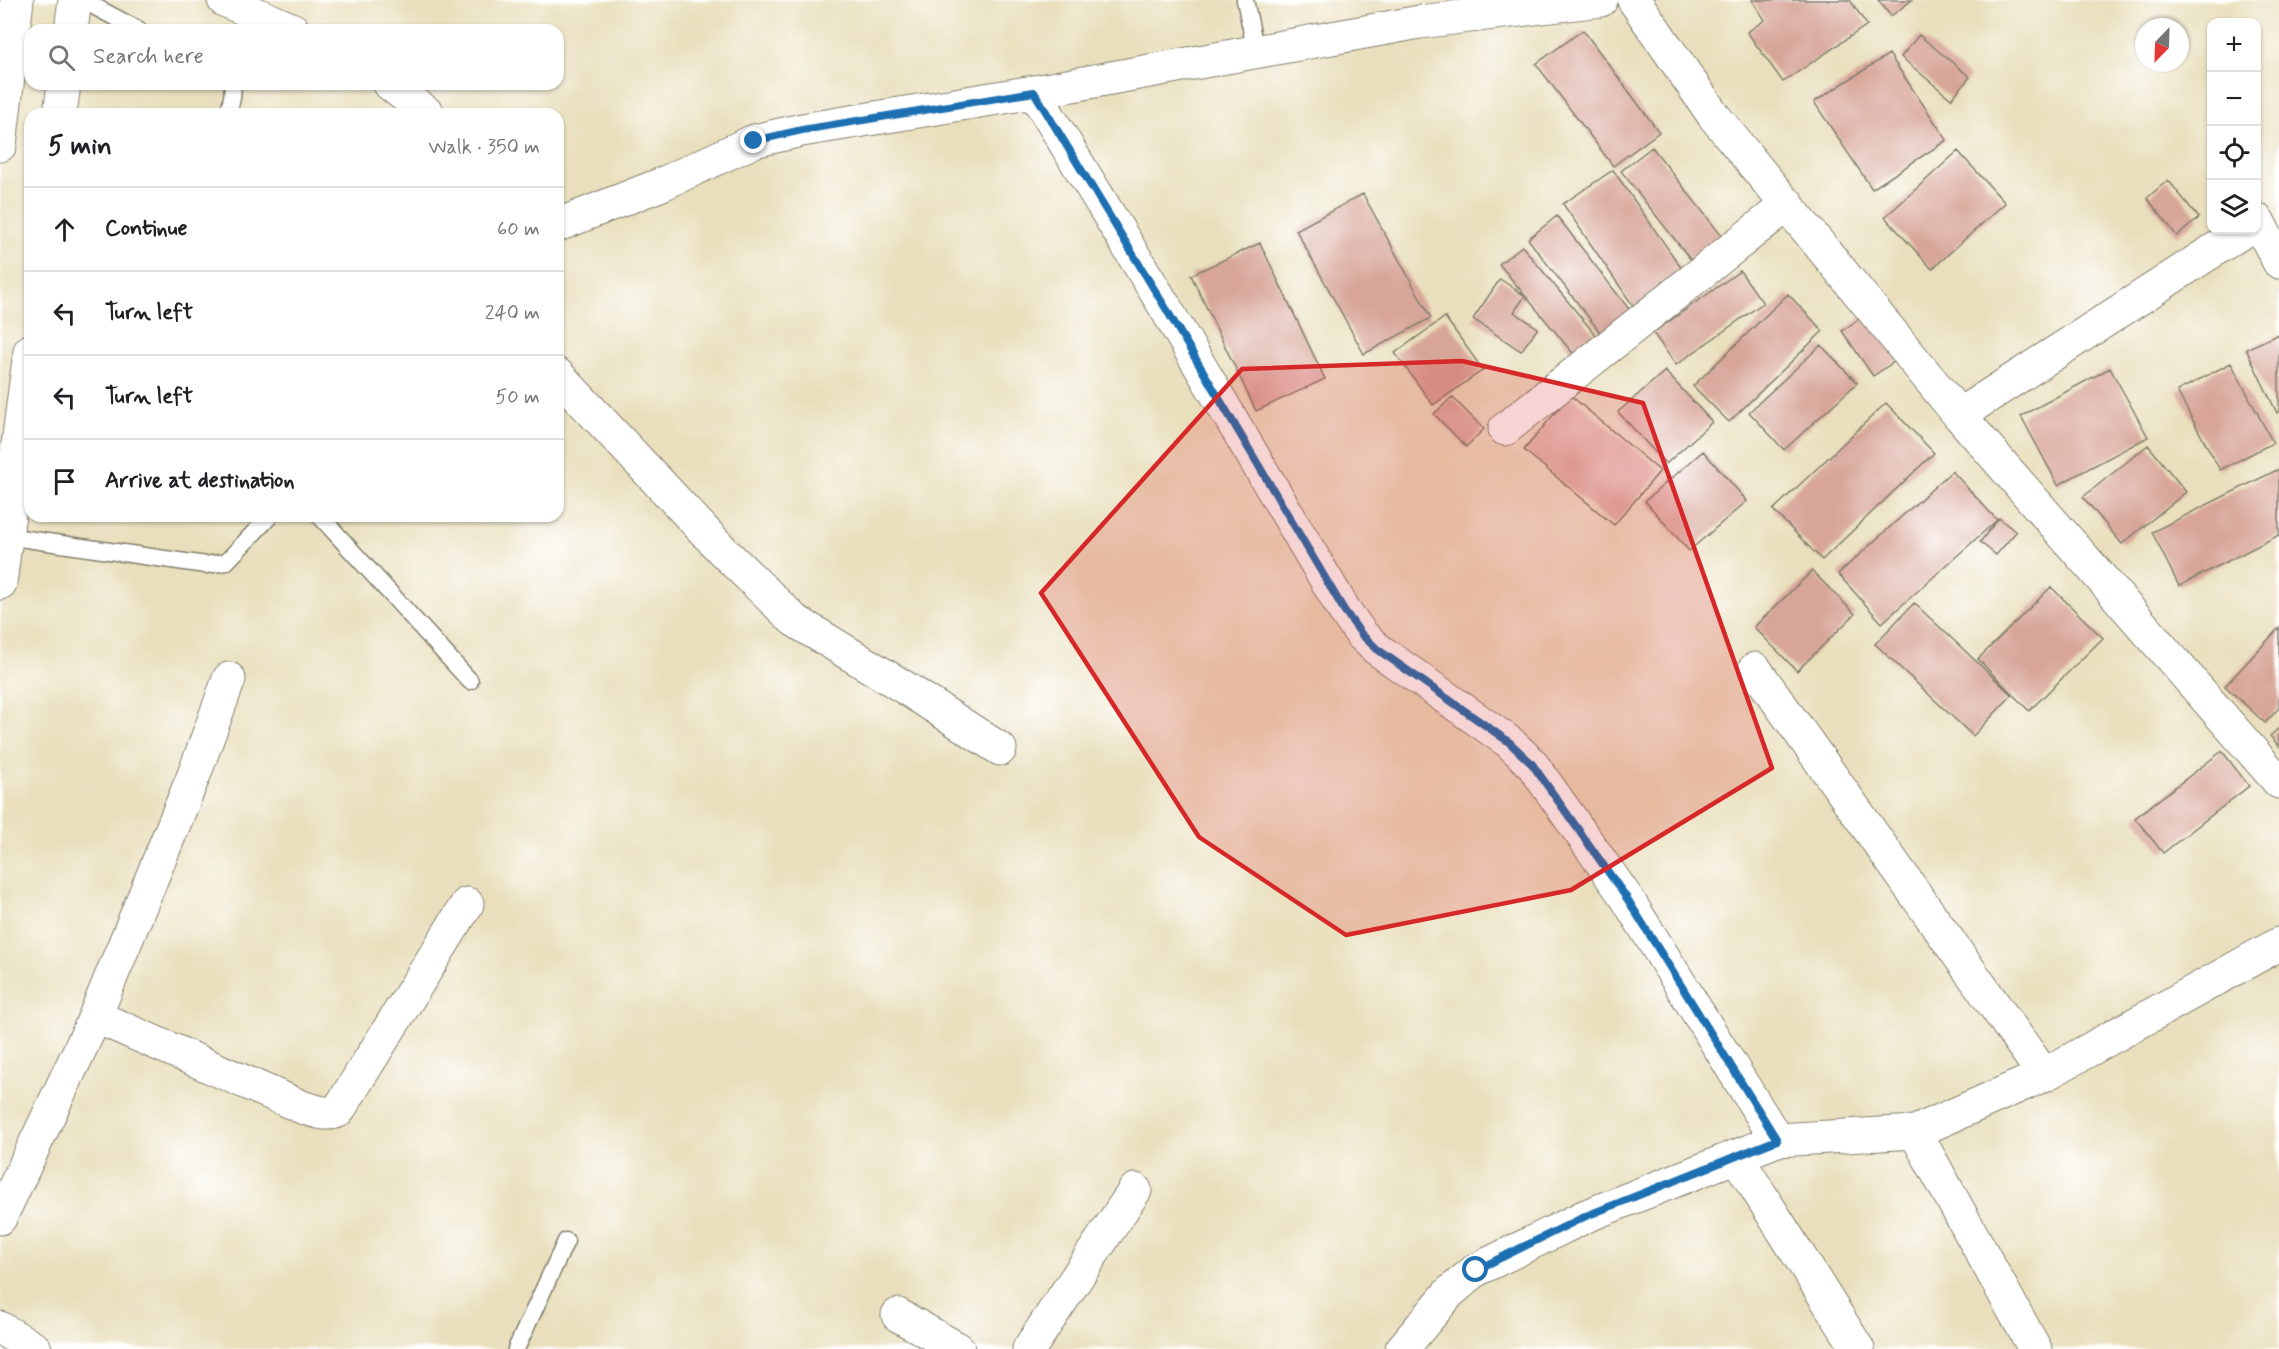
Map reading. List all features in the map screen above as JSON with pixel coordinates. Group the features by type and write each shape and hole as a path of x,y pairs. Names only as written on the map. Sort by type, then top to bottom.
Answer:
{"street":[{"path":"0,145 17,0"},
{"path":"72,24 75,0"},
{"path":"224,0 279,24"},
{"path":"564,223 662,184 754,141 802,130 1034,92 1256,52 1418,11 1601,0"},
{"path":"1634,0 1714,116 1959,415 2279,782"},
{"path":"61,108 63,90"},
{"path":"398,90 420,108"},
{"path":"1034,92 1165,307 1344,610 1362,635 1377,649 1509,742 1532,764 1628,900 1777,1140"},
{"path":"1505,429 1788,204"},
{"path":"2261,222 2279,262"},
{"path":"1959,415 2238,234"},
{"path":"564,381 723,551 794,620 1000,749"},
{"path":"0,583 24,397"},
{"path":"1755,669 2044,1075"},
{"path":"0,1218 91,1026 194,775 229,679"},
{"path":"91,1026 98,1020 106,1021 304,1108 324,1114 332,1113 338,1111 467,904"},
{"path":"1402,1349 1449,1293 1476,1270 1586,1216 1777,1140 1916,1132 2044,1075 2279,944"},
{"path":"1916,1132 2035,1349"},
{"path":"1736,1156 1858,1349"},
{"path":"1029,1349 1135,1190"},
{"path":"898,1315 958,1349"},
{"path":"0,1328 35,1349"}],"lane":[{"path":"82,0 128,24"},
{"path":"1245,0 1256,52"},
{"path":"230,108 233,90"},
{"path":"6,536 206,565 226,562 264,522"},
{"path":"325,522 470,681"},
{"path":"516,1349 566,1241"}],"highlighted area":[{"path":"1462,361 1643,403 1772,768 1571,890 1346,935 1199,837 1041,593 1242,369"}],"building":[{"path":"1752,0 1850,0 1867,25 1783,82 1747,32 1765,20"},
{"path":"1878,0 1912,0 1891,16"},
{"path":"1583,30 1659,132 1613,166 1536,64"},
{"path":"1919,35 1970,77 1951,99 1901,57"},
{"path":"1889,54 1947,140 1872,189 1814,102"},
{"path":"1652,147 1725,240 1694,264 1621,171"},
{"path":"1958,151 2005,203 1932,269 1885,217"},
{"path":"1613,170 1687,276 1636,310 1563,204"},
{"path":"2168,180 2199,218 2177,236 2147,198"},
{"path":"1363,194 1431,318 1364,354 1296,230"},
{"path":"1557,216 1632,313 1603,336 1528,239"},
{"path":"1260,243 1325,379 1256,411 1191,275"},
{"path":"1522,246 1598,338 1576,357 1499,264"},
{"path":"1740,271 1763,303 1676,365 1653,333"},
{"path":"1500,279 1525,296 1514,312 1538,328 1521,351 1473,319"},
{"path":"1788,294 1823,331 1729,422 1693,386"},
{"path":"1869,312 1901,357 1873,376 1842,331"},
{"path":"1445,317 1483,370 1433,405 1395,353"},
{"path":"2279,334 2279,412 2277,413 2246,349"},
{"path":"1821,345 1857,383 1784,450 1749,412"},
{"path":"2231,363 2273,443 2220,470 2177,391"},
{"path":"2110,368 2148,437 2058,485 2021,416"},
{"path":"1665,371 1712,422 1666,464 1618,412"},
{"path":"1570,395 1660,471 1614,525 1524,450"},
{"path":"1452,397 1484,429 1466,447 1434,414"},
{"path":"1886,403 1934,453 1822,560 1773,510"},
{"path":"2148,445 2186,492 2122,544 2083,497"},
{"path":"1703,451 1747,501 1689,551 1645,501"},
{"path":"2279,469 2279,535 2179,586 2152,532"},
{"path":"1952,471 1997,520 1882,623 1838,574"},
{"path":"1999,518 2016,532 1996,555 1980,542"},
{"path":"1812,571 1855,614 1797,671 1754,627"},
{"path":"2051,587 2103,638 2029,711 1978,659"},
{"path":"1914,603 2012,695 1973,736 1875,644"},
{"path":"2279,628 2279,708 2265,723 2225,686"},
{"path":"2279,728 2279,746 2270,736"},
{"path":"2222,751 2249,786 2163,853 2135,818"}],"route":[{"path":"754,141 802,130 1034,92 1165,307 1344,610 1362,635 1377,649 1509,742 1532,764 1628,900 1777,1140 1586,1216 1476,1270"}]}
